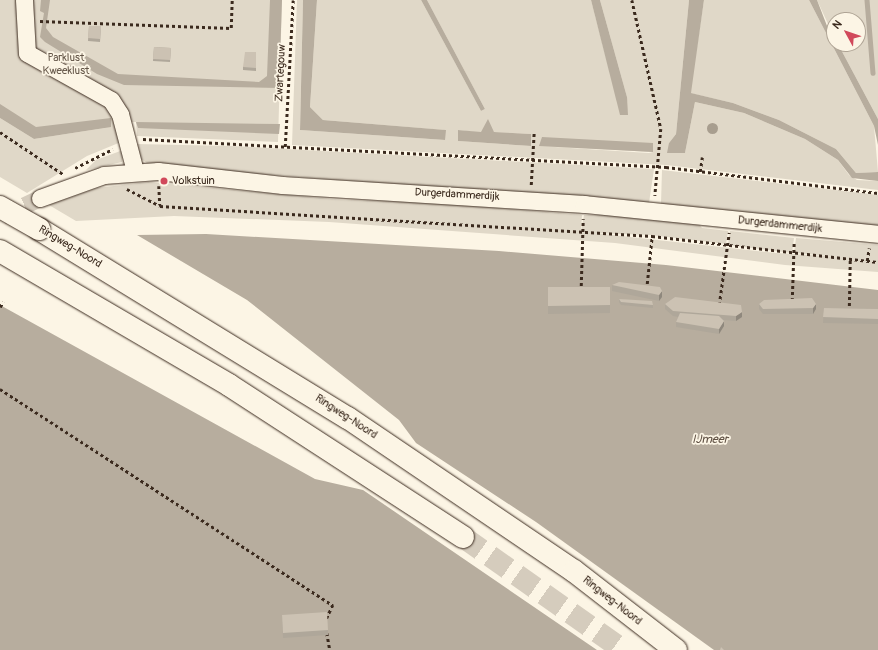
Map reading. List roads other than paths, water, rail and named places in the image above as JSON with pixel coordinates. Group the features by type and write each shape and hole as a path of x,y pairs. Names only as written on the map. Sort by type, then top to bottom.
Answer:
{"highway":[{"name":"Ringweg-Noord","path":"0,207 39,229 355,422 574,571 676,650"},
{"path":"0,251 228,386 463,537"}],"street":[{"path":"24,0 23,20 26,53 111,100 120,114 135,171"},
{"name":"Durgerdammerdijk","path":"40,198 104,175 135,171 305,186 530,199 653,210 878,234"}],"water":[{"path":"41,0 50,0 46,28 53,37 118,74 259,82 267,76 270,0 282,0 279,88 124,85 97,74 45,42 40,37 44,13 40,11"},
{"path":"303,0 317,0 310,107 323,120 446,130 445,140 300,130"},
{"path":"421,0 427,0 485,109 481,111"},
{"path":"591,0 600,0 627,97 628,115 620,115"},
{"path":"689,0 704,0 691,93 733,103 779,120 836,149 856,173 878,172 878,181 852,178 838,160 805,139 744,113 695,102 685,153 667,153 669,143 676,134"},
{"path":"809,0 817,0 826,23 826,33"},
{"path":"836,52 842,52 878,119 878,145 874,126"},
{"path":"0,104 36,127 111,118 111,127 34,139 0,118"},
{"path":"488,119 494,132 531,134 531,146 458,141 458,130 481,132"},
{"path":"136,122 280,124 279,134 138,128"},
{"path":"542,137 653,143 653,152 539,146"},
{"name":"IJmeer","path":"206,234 499,251 666,265 878,290 878,650 714,650 536,522 416,443 399,420 247,300 137,235"},
{"path":"0,305 315,479 363,490 597,650 0,650"}],"waterway":[{"path":"867,0 873,73"}],"tunnel":[{"path":"2,216 40,198"},
{"path":"463,537 623,650"}],"place":[{"name":"Volkstuin","path":"164,181"}],"park label":[{"name":"Parklust Kweeklust","path":"66,65"}]}
